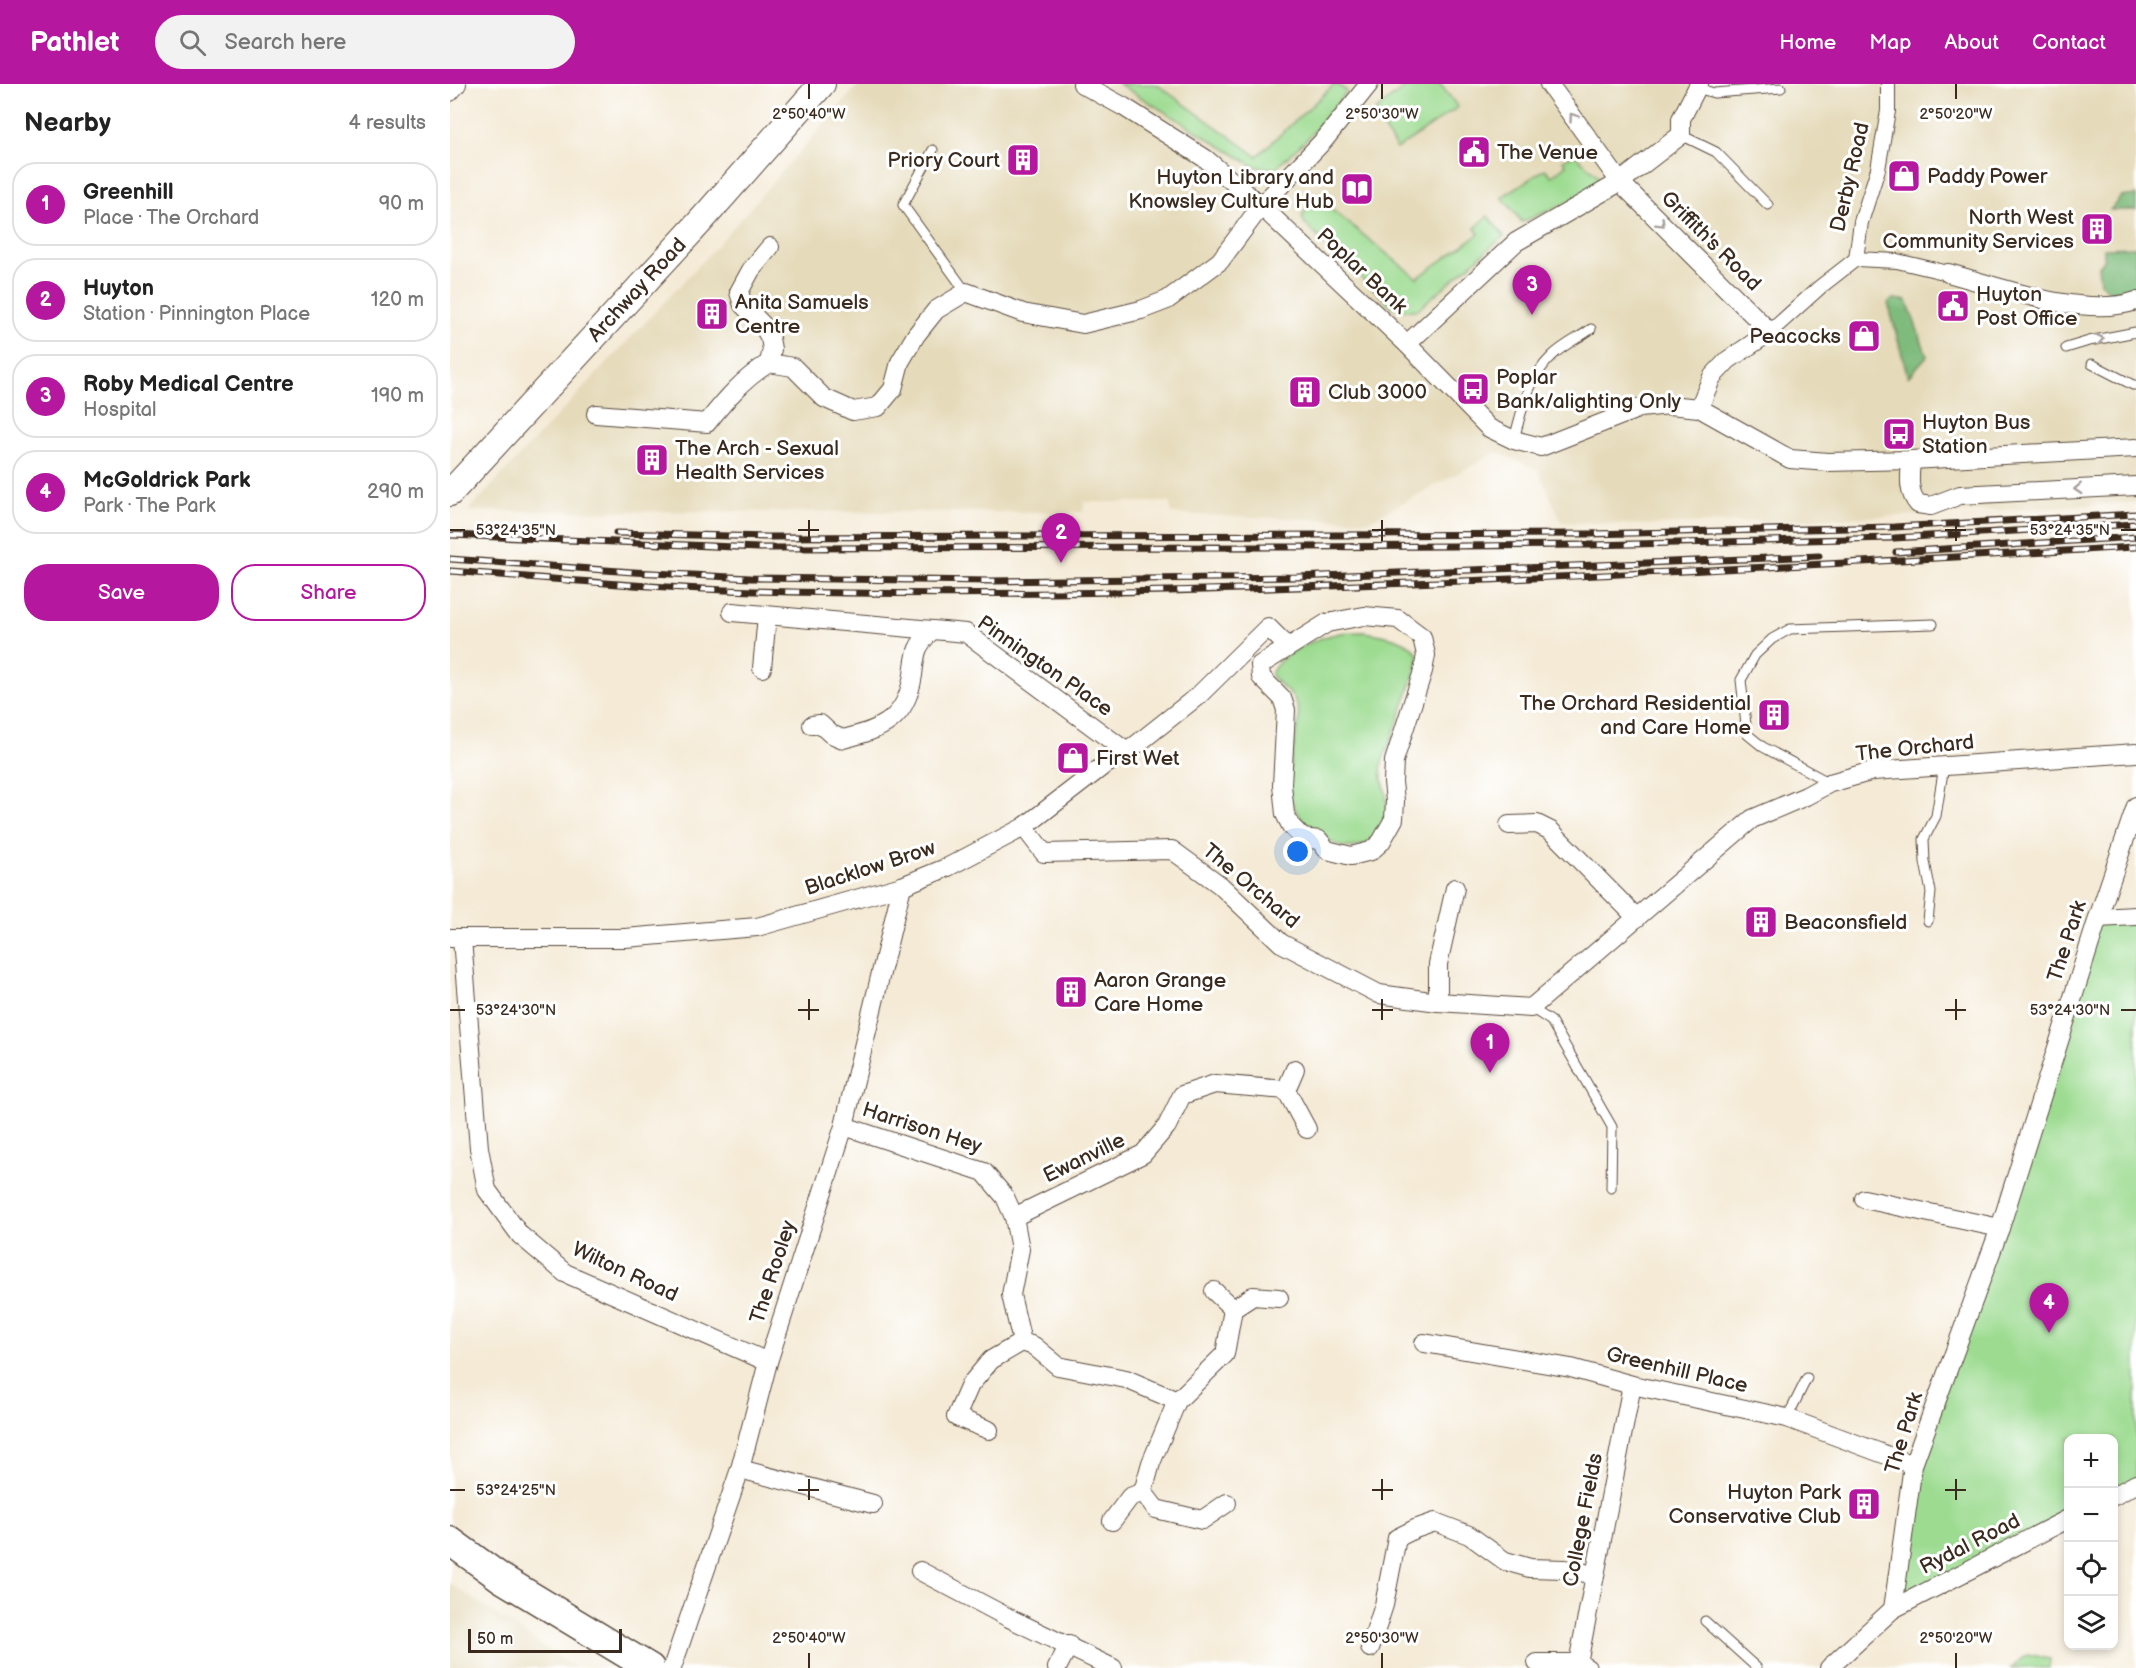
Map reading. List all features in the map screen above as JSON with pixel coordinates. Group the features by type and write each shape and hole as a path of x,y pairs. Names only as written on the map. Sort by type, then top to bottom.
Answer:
{"main road":[{"name":"Archway Road","path":"450,493 699,223 822,84"},
{"path":"450,1541 501,1578 650,1668"}],"street":[{"path":"450,92 457,84"},
{"name":"Poplar Bank","path":"1082,84 1124,107 1206,159 1261,206 1407,344 1489,428 1514,440"},
{"path":"596,414 707,423 732,391 751,374 770,363 793,367 824,399 853,411 878,407 893,390 900,362 936,310 966,292 1023,314 1083,324 1141,310 1167,300 1220,261 1261,206 1325,139 1369,84"},
{"name":"Griffith's Road","path":"1549,84 1620,182 1770,333"},
{"name":"Derby Road","path":"1888,84 1888,111 1878,169 1861,222 1856,259 1897,261 1948,273"},
{"path":"1407,344 1516,242 1620,182 1681,135 1681,119 1698,86"},
{"path":"770,363 772,349 770,338 762,324 743,305 739,292 751,270 771,247"},
{"path":"1699,408 1712,377 1728,360 1770,333 1820,287 1856,259"},
{"path":"1948,273 2066,304 2106,307 2136,301"},
{"path":"1514,440 1541,447 1640,408 1670,405 1699,408 1790,459 1828,462 1911,460 2136,448"},
{"path":"1911,460 1910,491 1913,498 1918,504 1931,506 1960,495 2136,486"},
{"name":"Pinnington Place","path":"732,612 966,633 1127,752"},
{"path":"762,668 767,616"},
{"path":"1364,616 1398,619 1422,637 1426,655 1424,671 1394,760 1394,819 1384,837 1371,851 1351,856 1327,850 1319,840 1303,838 1291,826 1285,814 1282,775 1286,710 1282,698 1261,677 1260,665 1288,646 1327,623 1364,616"},
{"name":"Blacklow Brow","path":"456,938 625,938 757,927 902,886 948,867 1024,827 1103,766 1127,752 1199,694 1268,627 1288,646"},
{"path":"812,725 820,724 831,734 843,740 868,733 893,719 900,713 909,696 918,644 932,630"},
{"name":"The Orchard","path":"1024,827 1044,853 1172,850 1220,885 1281,943 1379,994 1437,1002 1531,1008 1752,819 1830,783 1873,771 2136,753"},
{"name":"The Park","path":"1893,1609 1913,1465 2000,1228 2098,918 2136,807"},
{"path":"1509,825 1537,824 1551,831 1637,918"},
{"name":"The Rooley","path":"672,1668 740,1469 768,1362 844,1126 902,886"},
{"path":"1437,1002 1438,964 1455,888"},
{"path":"2098,918 2136,916"},
{"name":"Wilton Road","path":"456,938 479,1148 487,1190 520,1235 565,1273 768,1362"},
{"path":"1295,1069 1286,1090 1307,1128"},
{"name":"Ewanville","path":"1014,1217 1143,1154 1167,1126 1182,1095 1215,1084 1286,1090"},
{"name":"Harrison Hey","path":"844,1126 984,1172 1005,1197 1014,1217 1020,1249 1011,1295 1022,1342"},
{"path":"1864,1199 2000,1228"},
{"path":"1214,1291 1233,1309"},
{"path":"1143,1492 1150,1463 1177,1401 1225,1354 1233,1309 1253,1296 1279,1298"},
{"path":"989,1430 956,1417 970,1384 991,1360 1022,1342 1034,1346 1058,1366 1126,1379 1177,1401"},
{"name":"Greenhill Place","path":"1424,1343 1571,1368 1632,1385 1787,1418 1913,1465"},
{"name":"College Fields","path":"1583,1665 1595,1575 1632,1385"},
{"path":"740,1469 873,1504"},
{"path":"2118,1494 2136,1484"},
{"path":"1143,1492 1156,1509 1202,1520 1227,1503"},
{"path":"1112,1521 1130,1497 1143,1492"},
{"name":"Rydal Road","path":"1893,1609 2064,1521"},
{"path":"1370,1648 1384,1605 1397,1538 1435,1522 1469,1535 1505,1562 1530,1568 1565,1569 1595,1575"},
{"path":"920,1571 1009,1618 1113,1668"},
{"path":"1829,1668 1893,1609"},
{"path":"1057,1668 1069,1645"},
{"path":"1538,1663 1583,1665"}],"lane":[{"path":"1698,86 1714,93 1781,88"},
{"path":"1681,135 1716,152 1768,205"},
{"path":"933,150 903,205 966,292"},
{"path":"1514,440 1527,392 1538,371 1553,355 1591,329"},
{"path":"2066,348 2136,332"},
{"path":"2092,364 2133,385 2136,384"},
{"path":"1830,783 1763,747 1747,734 1741,680 1755,655 1772,639 1790,629 1933,624"},
{"path":"1928,921 1931,892 1925,862 1924,839 1936,816 1944,766"},
{"path":"1531,1008 1551,1021 1612,1127 1611,1188"},
{"path":"1787,1418 1807,1378"},
{"path":"1706,1621 1757,1668"}],"shaded area":[{"path":"859,84 2136,84 2136,502 1922,515 1654,525 1562,522 1538,470 1497,452 1369,521 1171,514 1170,502 1084,502 1083,512 468,511 715,248"},
{"path":"450,1583 565,1661 576,1668 450,1668"}],"green space":[{"path":"1119,84 1156,84 1257,156 1335,84 1347,91 1309,137 1276,168 1255,167"},
{"path":"1409,84 1440,84 1458,107 1397,149 1378,121 1376,110"},
{"path":"1574,154 1598,176 1600,185 1571,201 1522,222 1502,197 1545,169 1552,176 1566,165 1563,160"},
{"path":"2136,195 2136,210 2110,210 2121,197"},
{"path":"1315,196 1417,278 1479,234 1475,228 1488,216 1504,236 1417,310 1403,310 1392,307 1305,224 1302,216"},
{"path":"2136,247 2136,291 2117,297 2100,283 2098,266 2104,259 2104,248"},
{"path":"1894,299 1907,301 1927,356 1908,377 1888,303"},
{"path":"1364,632 1402,641 1415,650 1419,656 1408,695 1382,764 1381,772 1387,802 1383,824 1370,841 1363,845 1347,847 1339,846 1313,830 1295,808 1290,795 1290,776 1298,711 1292,697 1271,675 1282,660 1300,648 1340,633"},
{"path":"2136,916 2136,1480 2118,1490 2118,1434 2064,1434 2064,1518 1893,1609 1913,1465 2098,918"},
{"path":"2028,1654 2050,1659 2049,1668 2011,1668"}],"railway":[{"path":"616,533 768,537 1589,534 1894,527 2136,514"},
{"path":"450,535 759,548 1296,547 1589,545 1894,538 2136,524"},
{"path":"1896,552 2136,537"},
{"path":"450,571 717,590 912,594 1068,593 1304,587 1571,576 2136,547"},
{"path":"450,559 750,578 992,581 1297,577 1819,556"}],"place":[{"name":"The Venue","path":"1474,152"},
{"name":"Priory Court","path":"1023,160"},
{"name":"Paddy Power","path":"1904,176"},
{"name":"Huyton Library and Knowsley Culture Hub","path":"1357,189"},
{"name":"North West Community Services","path":"2097,229"},
{"name":"Huyton Post Office","path":"1953,306"},
{"name":"Anita Samuels Centre","path":"712,314"},
{"name":"Roby Medical Centre","path":"1532,315"},
{"name":"Peacocks","path":"1864,336"},
{"name":"Poplar Bank/alighting Only","path":"1473,389"},
{"name":"Club 3000","path":"1305,392"},
{"name":"Huyton Bus Station","path":"1899,434"},
{"name":"The Arch - Sexual Health Services","path":"652,460"},
{"name":"Huyton","path":"1061,563"},
{"name":"The Orchard Residential and Care Home","path":"1774,715"},
{"name":"First Wet","path":"1073,758"},
{"name":"Beaconsfield","path":"1761,922"},
{"name":"Aaron Grange Care Home","path":"1071,992"},
{"name":"Greenhill","path":"1490,1073"},
{"name":"McGoldrick Park","path":"2049,1333"},
{"name":"Huyton Park Conservative Club","path":"1864,1504"}]}
